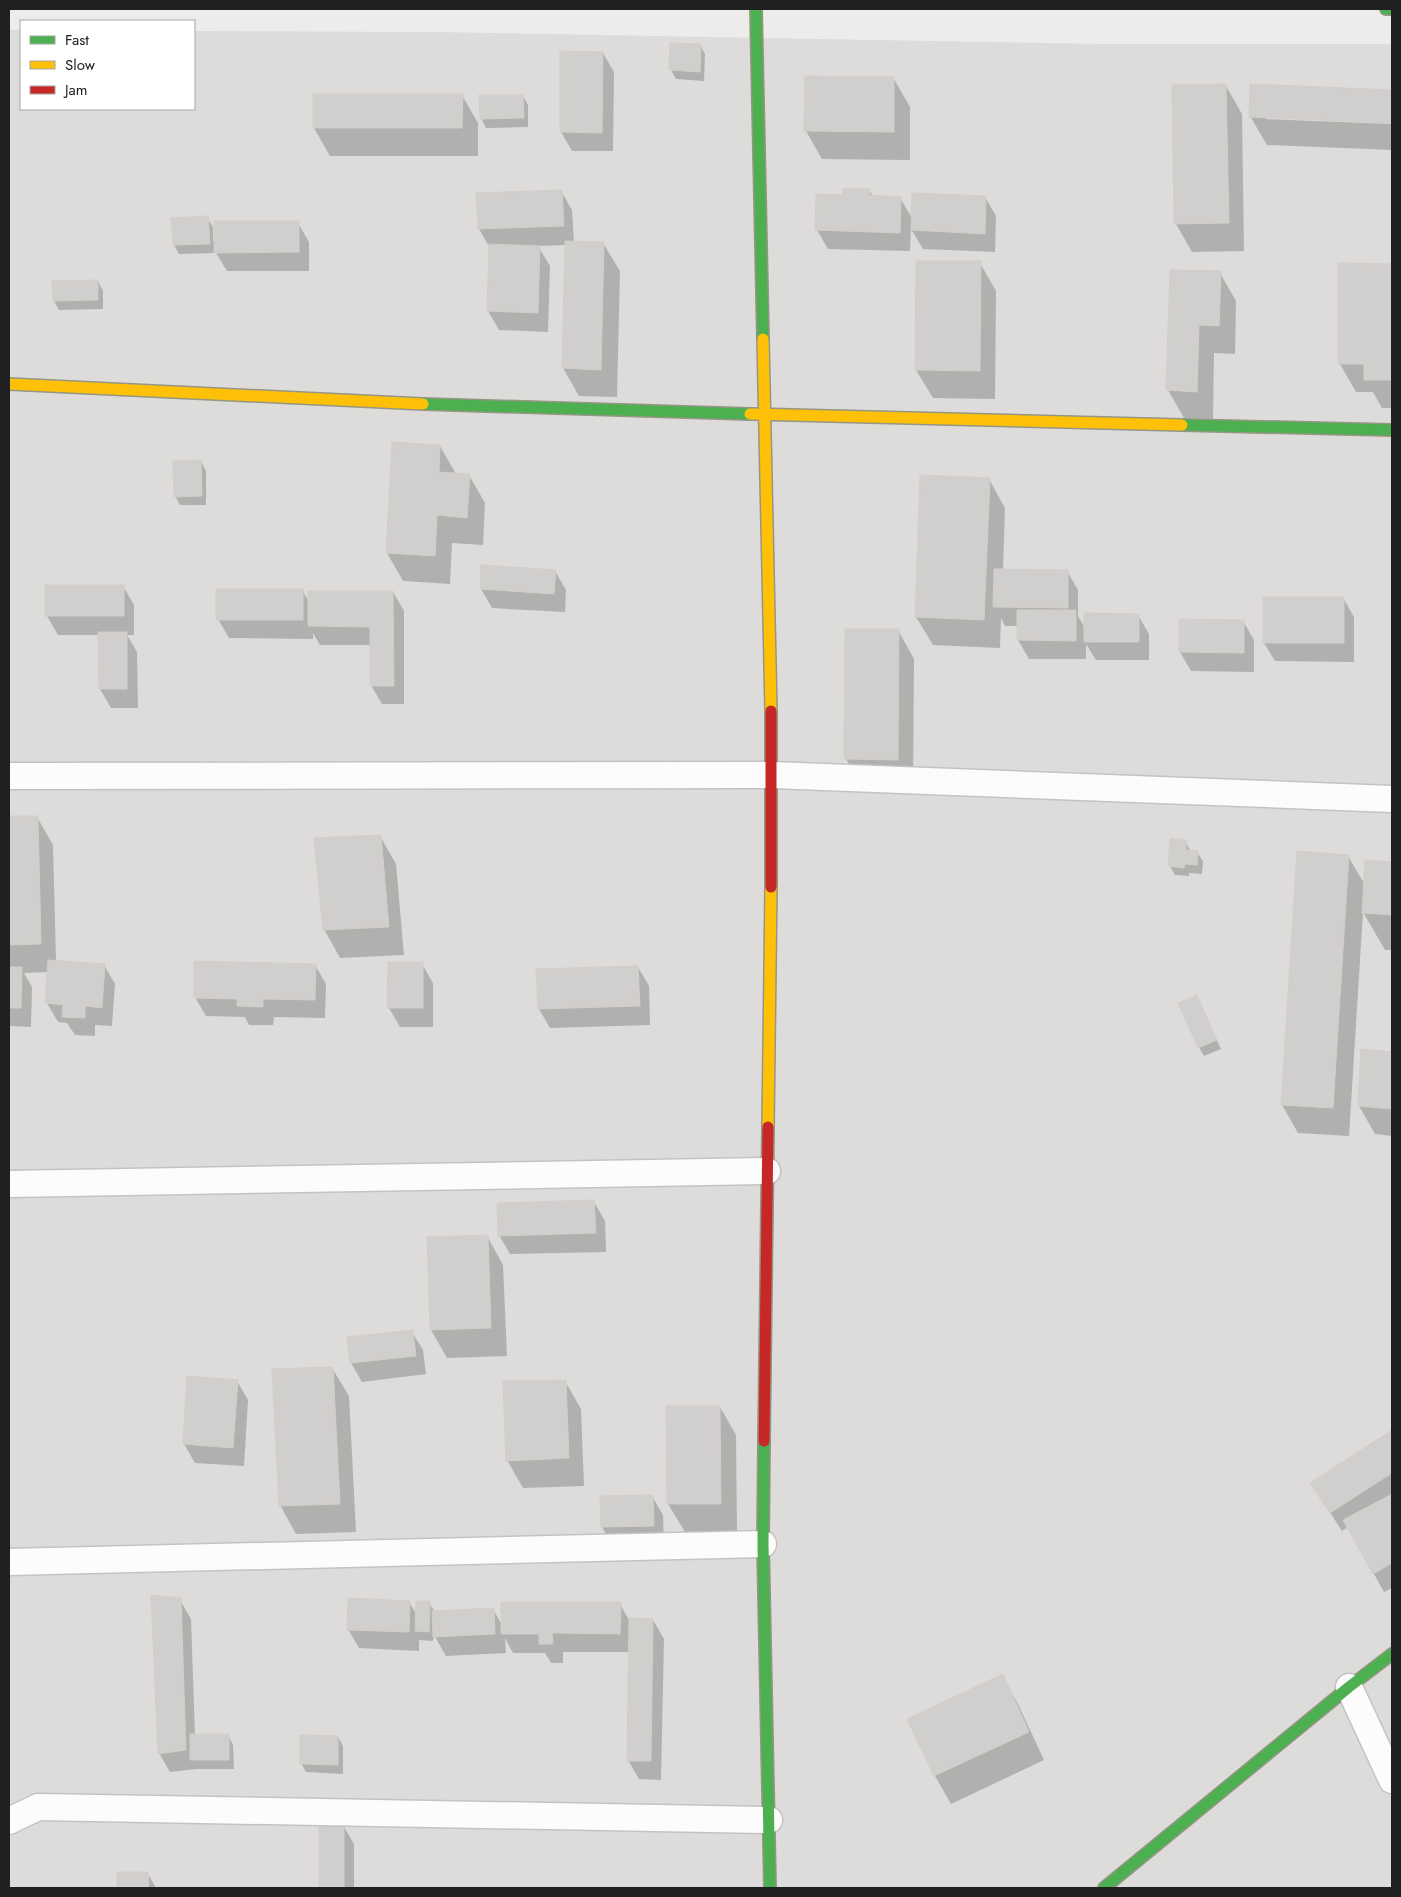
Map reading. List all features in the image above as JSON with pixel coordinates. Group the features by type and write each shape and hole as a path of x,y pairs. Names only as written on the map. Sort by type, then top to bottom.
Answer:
{"street":[{"path":"756,9 772,775 763,1544 770,1888"},
{"path":"1386,9 1392,9"},
{"path":"9,384 183,394 764,415 1392,430"},
{"path":"9,776 772,775 1392,800"},
{"path":"9,1184 768,1171"},
{"path":"9,1562 763,1544"},
{"path":"1104,1888 1349,1687 1392,1654"},
{"path":"1349,1687 1392,1780"},
{"path":"9,1821 38,1808 769,1820"}],"shaded area":[{"path":"9,30 20,30 20,110 195,110 195,31 435,32 1102,44 1392,44 1392,1888 9,1888"}],"building":[{"path":"670,43 701,44 700,72 669,70"},
{"path":"560,51 603,52 602,133 560,132"},
{"path":"805,76 894,77 894,132 804,131"},
{"path":"1226,84 1229,223 1174,224 1172,85"},
{"path":"1250,84 1392,90 1392,123 1249,117"},
{"path":"313,94 463,94 462,128 313,128"},
{"path":"479,95 523,95 524,118 480,119"},
{"path":"843,188 870,189 869,195 901,197 900,233 815,230 816,194 843,195"},
{"path":"562,190 564,226 478,229 476,193"},
{"path":"912,193 986,196 985,234 911,230"},
{"path":"208,216 210,244 173,245 171,218"},
{"path":"214,221 299,221 299,252 214,253"},
{"path":"565,241 604,242 601,370 562,368"},
{"path":"489,244 540,246 538,313 487,311"},
{"path":"916,261 981,261 980,371 915,370"},
{"path":"1338,263 1392,264 1392,380 1364,380 1364,364 1338,364"},
{"path":"1170,270 1221,271 1219,326 1199,325 1197,392 1166,390"},
{"path":"98,280 98,300 53,301 52,281"},
{"path":"392,442 440,445 439,472 470,474 467,518 437,515 435,556 386,553"},
{"path":"201,460 202,496 174,497 173,461"},
{"path":"920,475 990,478 984,620 915,617"},
{"path":"481,565 556,570 554,594 480,589"},
{"path":"994,569 1068,570 1068,608 993,607"},
{"path":"45,585 124,585 124,616 45,616"},
{"path":"216,589 303,589 303,620 216,620"},
{"path":"308,591 393,591 394,686 370,686 370,627 308,626"},
{"path":"1263,597 1344,597 1344,643 1263,643"},
{"path":"1017,610 1076,610 1076,641 1017,640"},
{"path":"1084,613 1139,614 1139,642 1084,642"},
{"path":"1179,619 1244,620 1244,653 1179,652"},
{"path":"845,629 899,629 898,760 844,759"},
{"path":"98,632 127,632 127,689 99,689"},
{"path":"9,816 38,816 41,944 9,945"},
{"path":"381,835 389,927 323,930 314,838"},
{"path":"1170,838 1186,840 1186,850 1198,851 1197,865 1185,864 1184,868 1168,866"},
{"path":"1297,851 1349,855 1333,1108 1281,1105"},
{"path":"1365,860 1392,862 1392,915 1362,913"},
{"path":"48,960 105,964 102,1008 85,1006 85,1018 62,1017 63,1005 45,1003"},
{"path":"194,961 316,964 315,1000 263,999 263,1007 237,1006 237,999 194,998"},
{"path":"388,962 423,962 423,1008 387,1008"},
{"path":"638,966 640,1006 538,1009 536,969"},
{"path":"9,967 22,967 21,1008 9,1008"},
{"path":"1197,995 1217,1040 1198,1048 1178,1003"},
{"path":"1361,1049 1392,1052 1392,1109 1358,1106"},
{"path":"594,1200 596,1233 498,1236 497,1203"},
{"path":"488,1235 491,1328 430,1330 427,1237"},
{"path":"413,1330 416,1356 350,1363 347,1337"},
{"path":"333,1367 340,1504 279,1506 272,1369"},
{"path":"187,1376 238,1380 233,1448 183,1444"},
{"path":"566,1380 569,1458 506,1461 503,1381"},
{"path":"666,1406 720,1406 721,1504 667,1504"},
{"path":"1392,1430 1392,1473 1330,1513 1310,1483"},
{"path":"1392,1494 1392,1563 1373,1574 1343,1520"},
{"path":"653,1495 654,1526 601,1527 600,1496"},
{"path":"151,1595 181,1598 186,1750 158,1754"},
{"path":"348,1598 410,1601 409,1632 347,1630"},
{"path":"416,1601 430,1601 429,1632 415,1631"},
{"path":"501,1602 621,1602 620,1634 552,1633 553,1644 539,1644 539,1634 501,1634"},
{"path":"494,1608 495,1634 433,1637 432,1611"},
{"path":"629,1618 653,1619 651,1761 627,1761"},
{"path":"1003,1674 1029,1732 934,1776 907,1719"},
{"path":"190,1734 229,1734 229,1760 190,1760"},
{"path":"300,1735 338,1736 338,1765 300,1764"},
{"path":"319,1824 344,1824 344,1888 319,1888"},
{"path":"117,1872 148,1872 149,1888 117,1888"}],"traffic: fast":[{"path":"756,9 763,339"},
{"path":"1386,9 1392,9"},
{"path":"423,404 750,414"},
{"path":"1182,425 1392,430"},
{"path":"764,1441 763,1544 770,1888"},
{"path":"1104,1888 1349,1687 1392,1654"}],"traffic: slow":[{"path":"763,339 771,711"},
{"path":"9,384 423,404"},
{"path":"750,414 1182,425"},
{"path":"768,1127 771,887"}],"traffic: jam":[{"path":"771,711 771,887"},
{"path":"764,1441 768,1127"}]}
